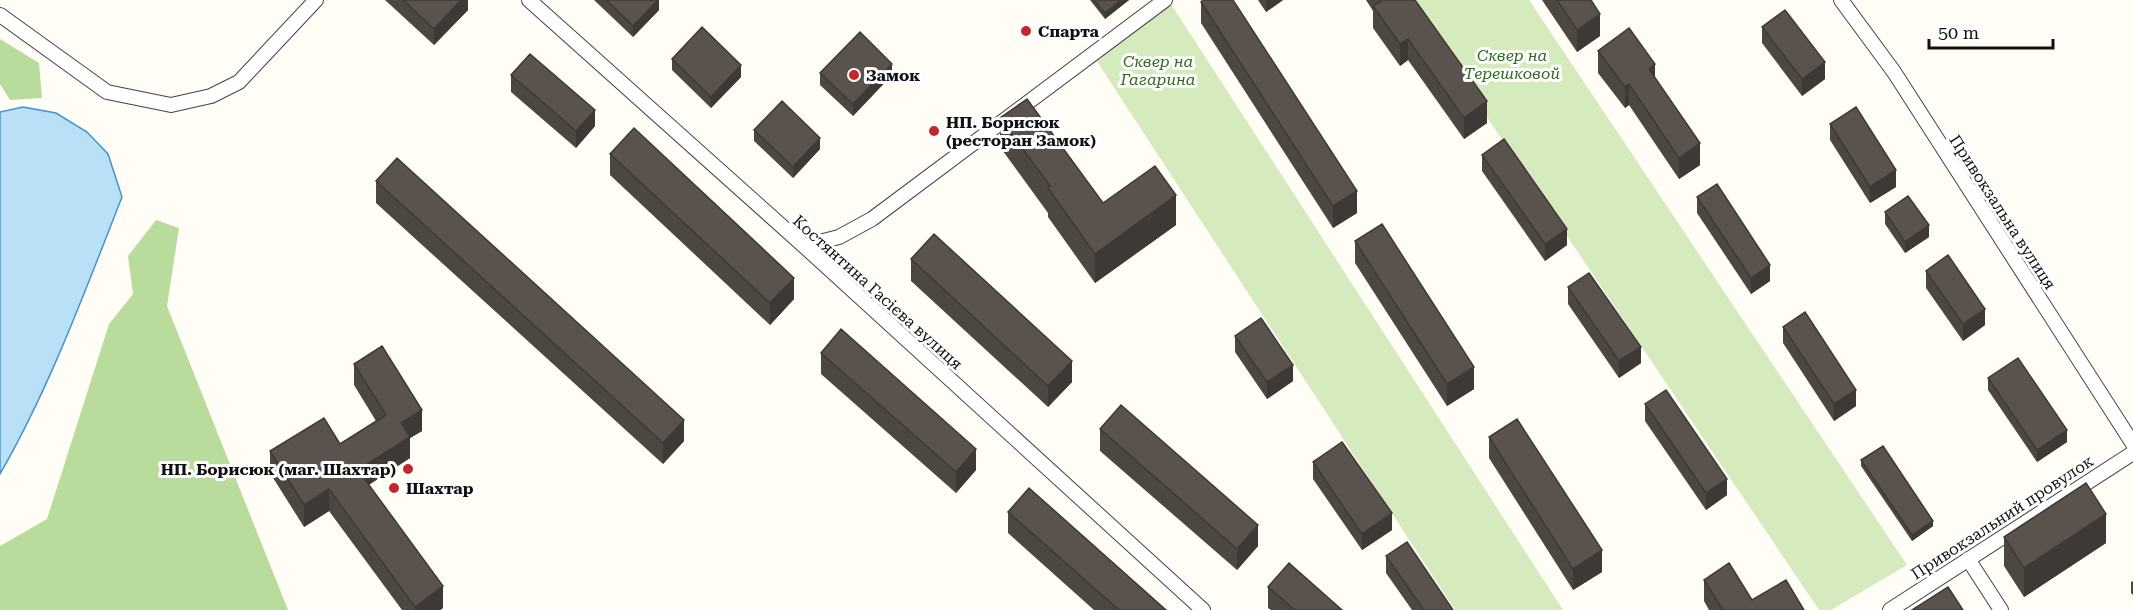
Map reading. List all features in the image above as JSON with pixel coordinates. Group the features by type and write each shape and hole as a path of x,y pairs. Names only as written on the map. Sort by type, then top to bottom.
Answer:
{"street":[{"path":"0,15 106,92 171,105 211,96 239,82 316,0"},
{"name":"Костянтина Гасієва вулиця","path":"529,0 804,246 1203,610"},
{"path":"804,246 839,237 873,219 1165,0"},
{"name":"Привокзальна вулиця","path":"1840,0 1894,72 2133,444"},
{"name":"Привокзальний провулок","path":"1890,610 2133,453"},
{"path":"1968,559 2001,610"}],"green space":[{"name":"Сквер на Терешковой","path":"1408,0 1529,0 1907,565 1831,610 1819,610"},
{"name":"Сквер на Гагарина","path":"1169,1 1563,610 1455,610 1096,60"},
{"path":"0,39 39,63 42,98 10,100 0,84"},
{"path":"156,220 179,228 167,306 288,610 0,610 0,546 47,519 109,324 133,294 128,256"}],"water":[{"path":"23,107 56,113 87,132 108,154 122,197 51,373 0,474 0,112"}],"building":[{"path":"403,0 461,0 434,29"},
{"path":"606,0 658,0 633,26"},
{"path":"1094,0 1121,0 1105,13"},
{"path":"1203,0 1233,0 1357,191 1333,206 1201,2"},
{"path":"1381,0 1415,0 1487,101 1464,118 1408,39 1400,44 1373,6"},
{"path":"1557,0 1591,0 1600,14 1577,30"},
{"path":"1785,10 1825,62 1802,79 1762,27"},
{"path":"702,27 741,65 711,97 672,59"},
{"path":"1629,28 1655,64 1649,69 1700,143 1679,158 1629,84 1625,87 1598,51"},
{"path":"860,32 892,64 853,104 820,73"},
{"path":"530,54 595,110 576,131 511,75"},
{"path":"1027,99 1103,203 1155,166 1176,195 1095,254 1048,188 1050,186 1000,118"},
{"path":"782,101 820,138 793,167 754,130"},
{"path":"1856,107 1896,170 1870,187 1830,124"},
{"path":"634,128 794,278 770,303 610,154"},
{"path":"1504,139 1567,229 1545,244 1482,155"},
{"path":"397,158 684,420 663,443 376,181"},
{"path":"1717,184 1770,265 1751,278 1697,197"},
{"path":"1908,196 1929,225 1905,242 1885,212"},
{"path":"1382,224 1474,367 1447,384 1355,241"},
{"path":"934,234 1072,361 1048,386 911,259"},
{"path":"1948,255 1985,309 1963,324 1926,271"},
{"path":"1589,273 1641,347 1619,361 1568,287"},
{"path":"1805,312 1856,390 1834,404 1783,327"},
{"path":"1261,318 1293,365 1267,382 1235,336"},
{"path":"841,329 976,449 956,472 821,353"},
{"path":"382,346 422,410 401,423 410,437 358,470 443,586 415,607 329,489 304,505 270,451 324,418 340,444 386,415 354,364"},
{"path":"2018,358 2067,430 2037,450 1988,378"},
{"path":"1666,390 1727,479 1706,493 1645,404"},
{"path":"1121,405 1258,525 1237,549 1100,429"},
{"path":"1517,419 1602,550 1573,569 1489,437"},
{"path":"1342,442 1392,513 1362,534 1313,462"},
{"path":"1883,446 1933,521 1912,535 1861,460"},
{"path":"2086,483 2106,514 2024,568 2004,537"},
{"path":"1029,488 1166,610 1119,610 1008,512"},
{"path":"1407,542 1453,610 1424,610 1386,556"},
{"path":"1289,563 1342,610 1295,610 1268,587"},
{"path":"1729,563 1752,600 1786,580 1804,610 1723,610 1704,580"},
{"path":"1948,587 1963,610 1912,610"}],"place":[{"name":"Спарта","path":"1026,31"},
{"name":"Замок","path":"854,75"},
{"name":"НП. Борисюк (ресторан Замок)","path":"934,131"},
{"name":"НП. Борисюк (маг. Шахтар)","path":"408,469"},
{"name":"Шахтар","path":"394,488"}]}
